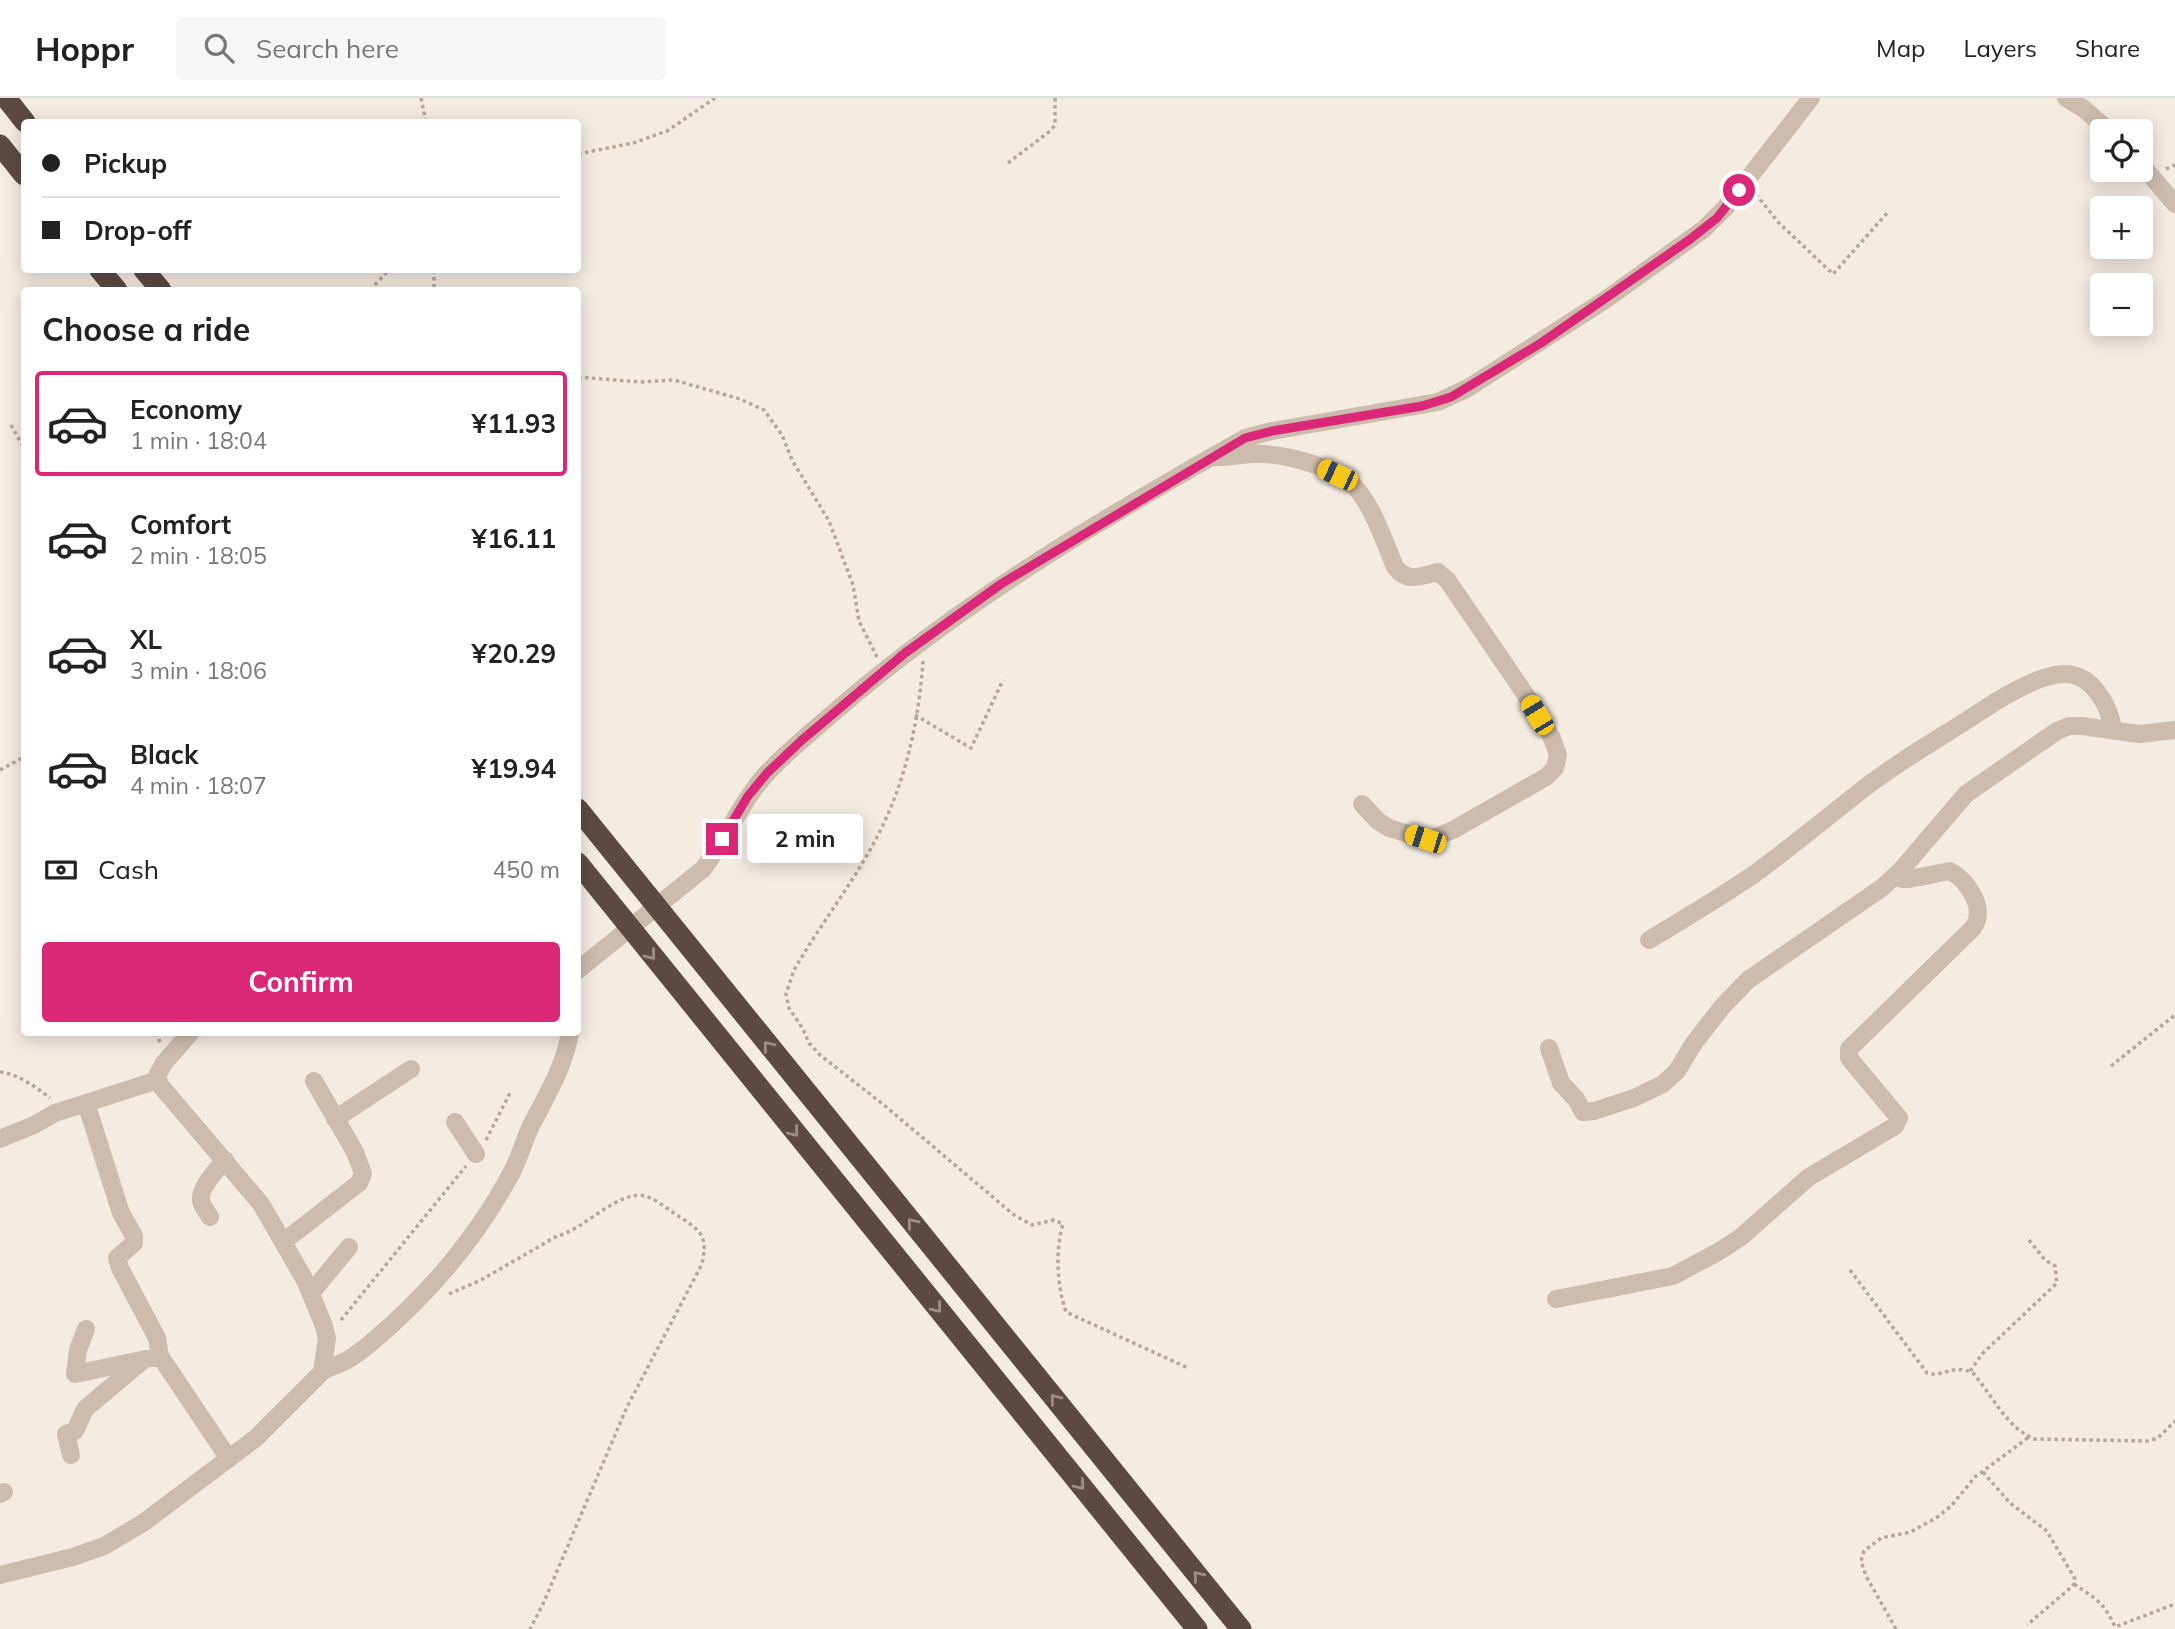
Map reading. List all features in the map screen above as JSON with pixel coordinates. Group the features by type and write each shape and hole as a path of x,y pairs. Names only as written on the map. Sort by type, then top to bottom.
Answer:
{"highway":[{"path":"5,98 22,119"},
{"path":"0,145 21,172"},
{"path":"103,273 114,287"},
{"path":"147,273 158,287"},
{"path":"581,813 1241,1629"},
{"path":"581,867 1197,1629"}],"street":[{"path":"581,967 692,877 712,857 748,796 767,773 802,740 925,638 1010,578 1245,438 1438,402 1451,397 1541,343 1717,218 1811,98"},
{"path":"2066,98 2095,119"},
{"path":"2153,178 2175,204"},
{"path":"1213,457 1262,454 1280,456 1309,463 1354,486 1367,504 1401,575 1418,578 1438,572 1448,581 1525,694 1552,738 1558,755 1555,768 1546,777 1453,830 1433,838 1425,839 1390,828 1378,821 1362,804"},
{"path":"1649,940 1750,876 1809,834 1862,790 1933,740 2034,682 2061,674 2082,678 2094,688 2104,703 2113,730"},
{"path":"1549,1048 1561,1083 1576,1099 1583,1112 1634,1098 1662,1084 1677,1071 1722,1007 1748,980 1859,906 1896,874 1960,799 1986,778 2026,754 2052,734 2069,726 2095,726 2138,734 2175,730"},
{"path":"1556,1299 1673,1276 1754,1227 1809,1177 1895,1126 1899,1118 1852,1063 1849,1049 1973,928 1978,915 1973,897 1959,877 1950,871 1909,879 1902,879 1896,874"},
{"path":"187,1036 162,1065 158,1080 261,1204 283,1242 311,1293 324,1326 327,1338 322,1372"},
{"path":"0,1575 48,1564 104,1546 143,1523 229,1459 272,1423 322,1372 331,1365 340,1364 371,1343 421,1295 464,1247 514,1167 523,1141 564,1057 569,1036"},
{"path":"335,1119 411,1069"},
{"path":"0,1139 64,1110 158,1080"},
{"path":"283,1242 359,1183 363,1174 355,1152 314,1082"},
{"path":"71,1455 66,1434 75,1431 85,1409 153,1358 157,1338 120,1268 117,1258 134,1243 134,1236 121,1213 86,1103"},
{"path":"455,1122 476,1154"},
{"path":"210,1217 201,1202 202,1196 211,1178 225,1160"},
{"path":"311,1293 349,1247"},
{"path":"86,1329 78,1350 75,1374 153,1358"},
{"path":"153,1358 229,1459"}],"path":[{"path":"421,98 425,119"},
{"path":"581,153 633,143 667,131 715,98"},
{"path":"1008,163 1055,125 1055,98"},
{"path":"1746,181 1777,222 1833,274 1889,211"},
{"path":"373,287 386,273"},
{"path":"581,377 640,382 674,380 740,399 771,416 792,460 810,486 833,530 853,585 859,621 881,673"},
{"path":"11,425 21,443"},
{"path":"925,638 921,691 908,754 882,824 857,870 794,970 786,993 789,1008 809,1043 820,1055 884,1105 1014,1215 1032,1225 1054,1220 1063,1224 1057,1243 1062,1301 1066,1312 1188,1368"},
{"path":"915,715 971,748 1003,680"},
{"path":"0,770 21,759"},
{"path":"2111,1066 2175,1015"},
{"path":"0,1072 9,1073 29,1083 64,1110"},
{"path":"327,1338 476,1154 497,1122 510,1093"},
{"path":"421,1295 431,1300 481,1280 549,1241 570,1233 614,1203 638,1194 648,1196 703,1235 706,1246 702,1264 627,1407 530,1629"},
{"path":"1970,1371 1982,1354 2057,1283 2055,1266 2045,1260 2028,1239"},
{"path":"1850,1270 1927,1373 1938,1374 1951,1368 1970,1371 1979,1379 2005,1416 2029,1437 2148,1441 2158,1438 2175,1422"},
{"path":"1896,1629 1866,1576 1861,1560 1864,1552 1881,1538 1911,1532 1939,1516 1952,1505 1968,1484 2029,1437"},
{"path":"1983,1472 2010,1503 2047,1531 2075,1579 2074,1584 2026,1625"},
{"path":"2074,1584 2106,1607 2115,1627 2175,1604"}],"route":[{"path":"722,839 748,796 767,773 802,740 905,653 1001,584 1245,438 1422,406 1451,397 1468,388 1541,343 1689,240 1717,218 1739,190"}]}
